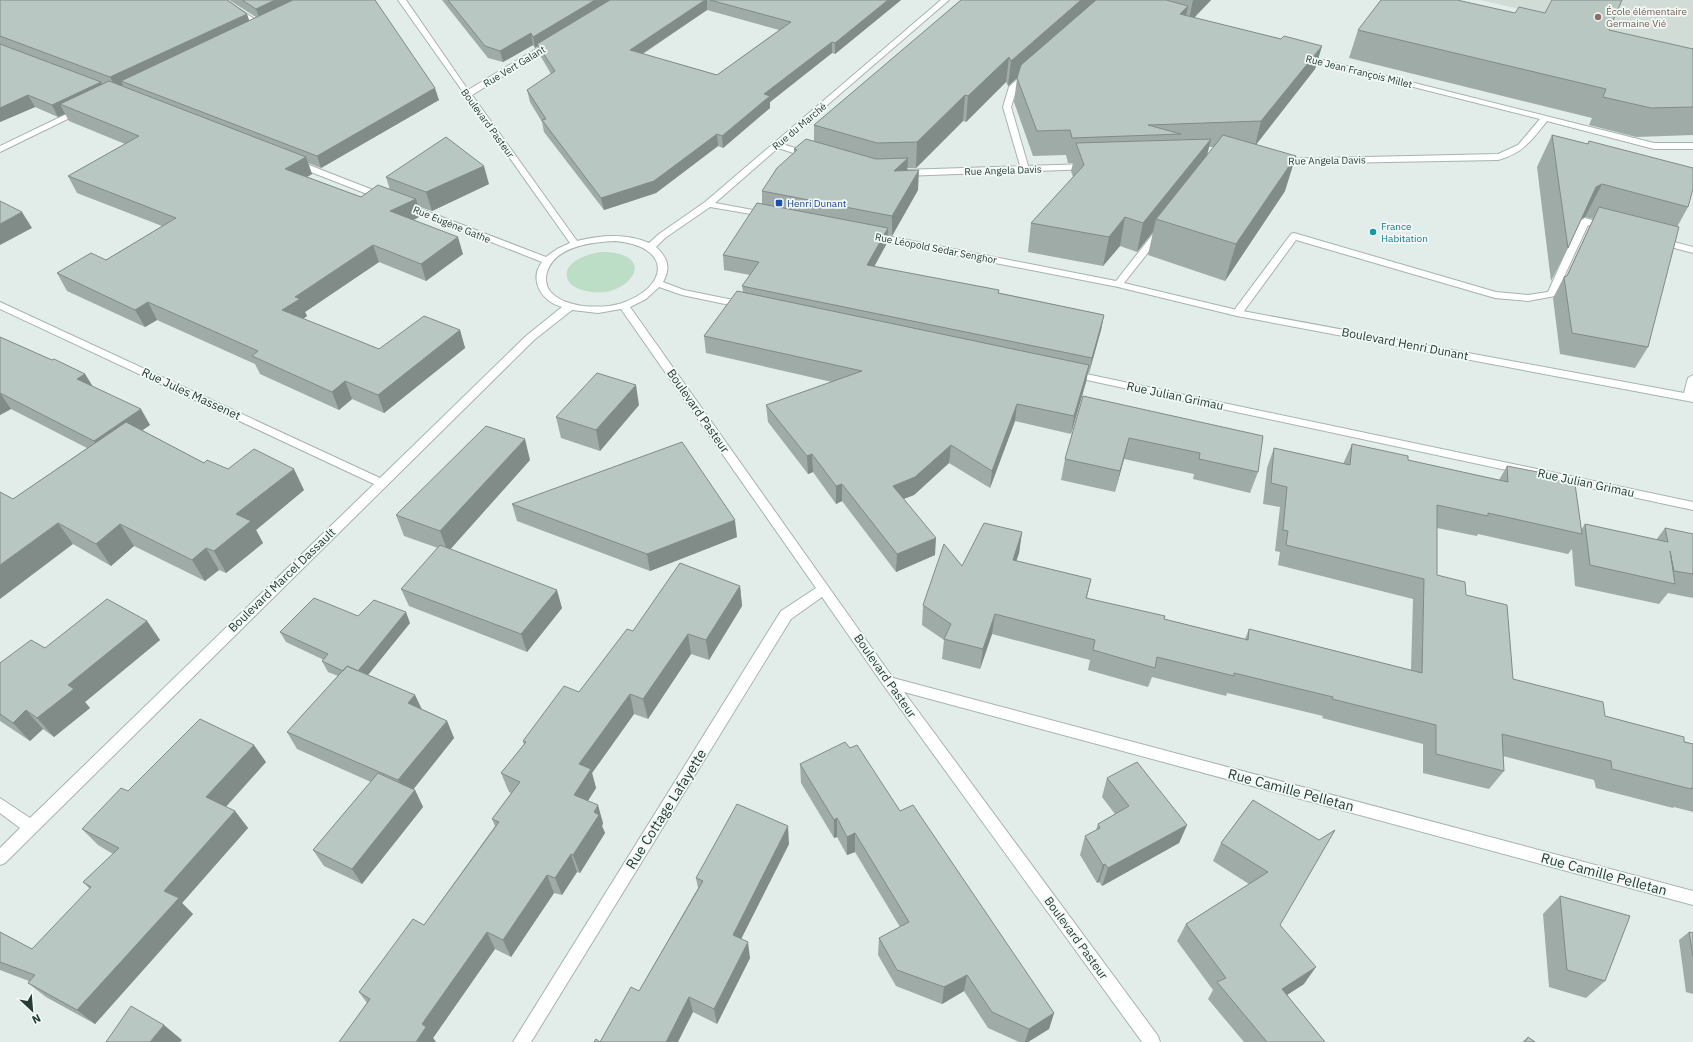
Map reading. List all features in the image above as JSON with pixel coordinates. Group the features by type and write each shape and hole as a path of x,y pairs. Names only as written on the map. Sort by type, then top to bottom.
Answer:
{"street":[{"path":"220,0 259,25"},
{"name":"Boulevard Pasteur","path":"402,0 467,94 575,244"},
{"name":"Rue du Marché","path":"650,247 662,236 708,204 945,0"},
{"name":"Rue Vert Galant","path":"467,94 562,37"},
{"name":"Rue Jean François Millet","path":"1290,53 1545,118"},
{"path":"1025,169 1007,107 1013,87 1036,67"},
{"path":"0,149 91,106"},
{"path":"1545,118 1654,146 1693,146"},
{"name":"Rue Angela Davis","path":"1271,161 1498,156 1510,154 1520,149 1545,118"},
{"path":"776,145 815,157"},
{"name":"Rue Eugène Gathe","path":"289,160 547,261"},
{"name":"Rue Angela Davis","path":"891,174 1094,166"},
{"path":"708,204 778,217"},
{"path":"1237,313 1294,236 1495,295 1528,298 1552,294 1585,221 1616,229"},
{"path":"1118,284 1166,224"},
{"name":"Rue Léopold Sedar Senghor","path":"863,234 1118,284"},
{"path":"615,238 634,241 650,247 659,255 663,264 663,274 658,284 650,293 624,306 586,310 569,307 554,301 545,292 540,282 541,272 547,261 559,252 575,244 594,239 615,238"},
{"path":"1647,238 1693,250"},
{"path":"658,284 682,292 752,307"},
{"name":"Boulevard Henri Dunant","path":"1118,284 1237,313 1691,397"},
{"name":"Rue Jules Massenet","path":"0,305 381,483"},
{"name":"Boulevard Pasteur","path":"624,306 889,682 1152,1042"},
{"name":"Boulevard Marcel Dassault","path":"0,858 530,338 569,307"},
{"name":"Rue Julian Grimau","path":"1063,373 1693,506"},
{"path":"1691,397 1693,378"},
{"name":"Rue Cottage Lafayette","path":"521,1042 786,615 824,589"},
{"name":"Rue Camille Pelletan","path":"889,682 1693,898"},
{"path":"0,805 31,827"}],"shaded area":[{"path":"1480,0 1693,0 1693,49 1633,35"}],"green space":[{"path":"600,252 619,254 631,259 635,267 632,276 625,284 613,290 599,292 582,290 571,284 567,277 569,267 578,259"}],"building":[{"path":"0,0 227,0 247,14 110,77 0,36"},
{"path":"242,0 275,0 256,9"},
{"path":"293,0 375,0 435,88 317,156 121,81"},
{"path":"448,0 595,0 533,37 531,33 500,51 485,46"},
{"path":"610,0 705,0 630,50 717,75 791,22 710,0 888,0 835,43 832,42 764,94 770,96 722,136 717,134 654,181 601,198 542,120 546,119 527,90 555,71 537,44"},
{"path":"961,0 1081,0 1011,61 1009,57 968,96 965,95 917,142 877,143 814,125"},
{"path":"1096,0 1166,0 1188,6 1180,14 1281,39 1284,36 1322,46 1261,121 1148,125 1181,134 1072,138 1070,130 1037,131 1017,78 1021,65"},
{"path":"1381,0 1457,0 1515,13 1519,7 1545,13 1552,0 1622,0 1609,30 1693,49 1693,107 1651,108 1603,97 1606,89 1358,30"},
{"path":"0,44 101,82 52,105 28,95 0,108"},
{"path":"109,81 306,157 285,169 361,197 378,185 416,199 390,211 458,237 421,264 373,245 295,297 300,299 282,310 379,349 424,316 460,330 378,395 345,381 332,392 252,356 258,351 148,302 135,310 57,273 91,253 106,260 176,218 68,176 139,136 60,104"},
{"path":"1223,135 1296,156 1236,244 1156,219"},
{"path":"1552,135 1588,144 1589,141 1693,168 1693,189 1688,207 1602,184 1596,187 1568,248"},
{"path":"446,137 484,166 426,192 386,177"},
{"path":"806,139 876,159 908,158 894,171 919,170 892,216 762,191 777,168 797,150 794,149"},
{"path":"1211,139 1143,223 1125,217 1109,237 1031,223 1084,165 1076,143"},
{"path":"0,201 22,212 0,224"},
{"path":"757,203 888,228 867,265 999,290 998,293 1104,315 1092,358 742,286 759,262 723,255"},
{"path":"1599,207 1679,227 1648,347 1572,333 1564,277 1567,276"},
{"path":"737,291 1089,365 1074,416 1017,404 992,471 951,445 915,477 893,486 936,538 897,554 842,484 836,486 812,454 807,456 766,405 862,371 704,336"},
{"path":"0,337 52,360 54,359 85,374 77,379 141,409 94,441 0,393"},
{"path":"597,373 636,385 596,430 556,417"},
{"path":"1083,396 1263,436 1258,472 1199,459 1200,453 1129,438 1120,471 1065,459"},
{"path":"126,422 204,463 207,460 228,469 254,449 294,469 236,514 251,521 214,551 206,548 192,560 120,524 96,544 58,523 0,565 0,492 13,499"},
{"path":"486,426 525,439 440,531 396,515"},
{"path":"682,442 735,520 647,554 512,504"},
{"path":"1352,444 1408,456 1408,460 1508,482 1507,466 1548,474 1550,479 1575,484 1582,534 1488,513 1488,516 1437,505 1437,575 1465,582 1466,595 1507,605 1513,679 1603,702 1605,716 1684,737 1684,742 1693,744 1693,788 1691,789 1612,769 1611,761 1502,734 1504,771 1436,754 1436,725 1332,699 1333,697 1234,673 1234,676 1157,657 1155,668 1093,650 1095,640 995,614 983,649 944,639 951,624 923,605 944,544 962,566 984,523 1022,532 1013,560 1091,579 1086,598 1165,616 1164,619 1248,640 1249,629 1422,673 1424,579 1286,545 1288,531 1283,530 1287,487 1271,483 1274,448 1350,465"},
{"path":"1585,524 1668,542 1665,528 1693,534 1693,574 1674,571 1670,551 1675,584 1590,565"},
{"path":"440,545 557,590 521,634 401,589"},
{"path":"680,563 740,586 706,640 688,634 643,699 630,694 579,764 591,769 574,795 598,805 594,812 599,815 573,855 571,854 555,878 547,875 503,940 487,932 422,1024 426,1027 416,1042 339,1042 370,999 359,992 413,919 424,925 499,822 492,819 520,782 501,773 526,742 523,741 564,686 579,692 627,629 633,631"},
{"path":"314,598 358,616 374,600 406,612 358,671 347,666 343,671 322,661 328,654 280,632"},
{"path":"107,599 147,621 68,685 74,689 37,718 26,710 13,723 0,714 0,663 31,640 45,648"},
{"path":"347,666 415,695 408,703 447,721 398,780 287,732"},
{"path":"200,719 254,745 206,797 235,811 164,891 179,898 77,1010 28,983 35,975 0,962 0,932 32,949 91,887 83,882 119,848 82,829 121,788 128,791"},
{"path":"845,742 850,748 857,745 900,811 913,805 1054,1013 1029,1029 992,1012 967,975 944,987 897,970 879,938 909,922 855,833 847,837 837,818 834,820 800,764"},
{"path":"1137,762 1187,825 1108,868 1105,864 1103,865 1085,836 1100,828 1098,824 1129,806 1107,778"},
{"path":"378,773 415,790 352,869 313,850"},
{"path":"1253,800 1319,840 1335,830 1280,925 1316,967 1282,989 1325,1042 1267,1042 1217,982 1226,978 1186,924 1268,872 1221,843"},
{"path":"737,804 788,826 733,935 748,942 714,1009 689,997 666,1042 600,1042 631,987 639,991 703,881 696,878"},
{"path":"1560,896 1630,916 1605,981 1567,970"},
{"path":"1689,932 1693,933 1693,956"},
{"path":"131,1006 164,1025 150,1042 106,1042"},
{"path":"1528,1037 1535,1042 1525,1042"}],"place":[{"name":"École élémentaire Germaine Vié","path":"1598,17"},
{"name":"Henri Dunant","path":"779,203"},
{"name":"France Habitation","path":"1373,232"}]}
